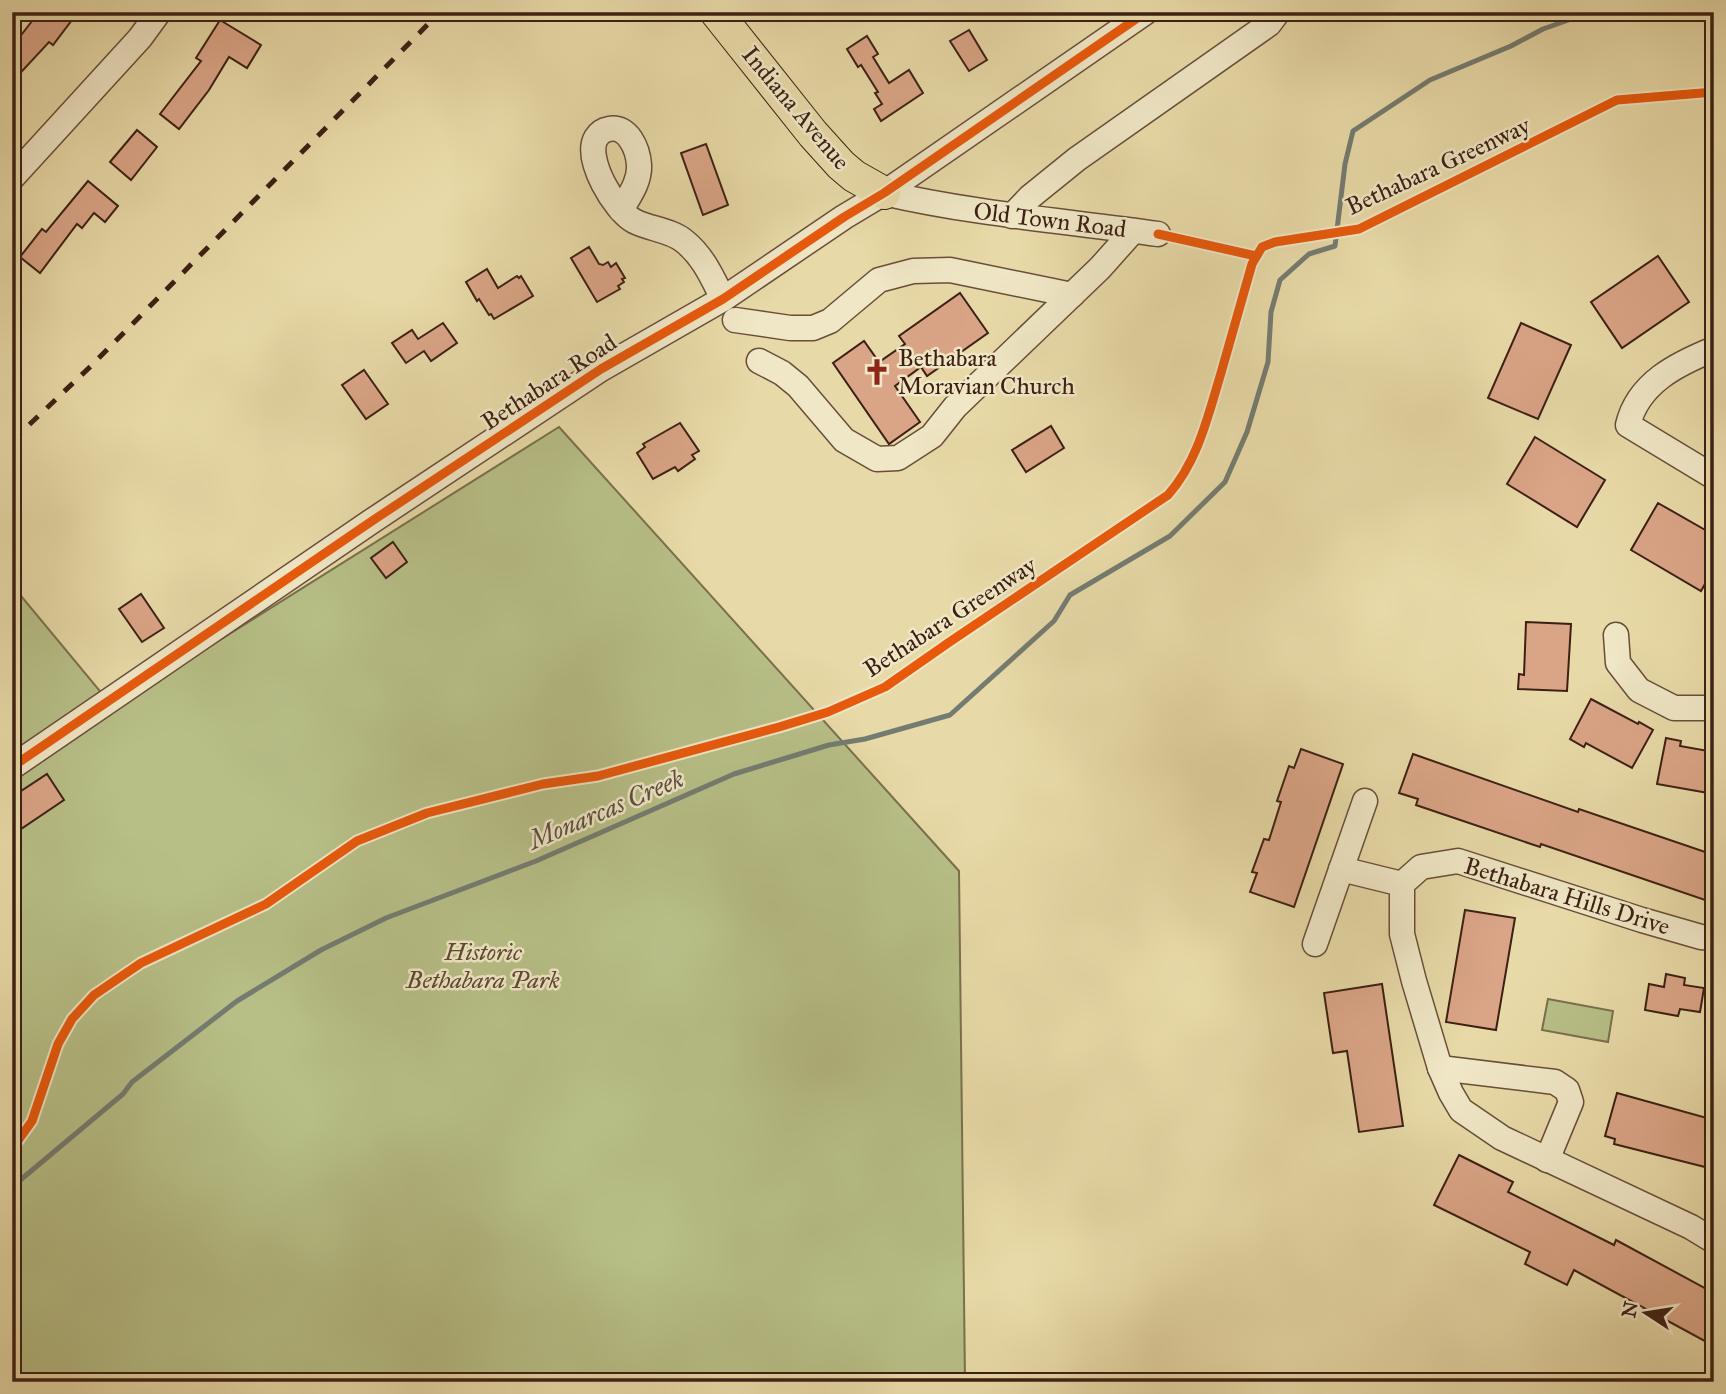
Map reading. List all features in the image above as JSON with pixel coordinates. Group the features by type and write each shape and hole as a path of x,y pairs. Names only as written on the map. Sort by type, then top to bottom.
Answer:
{"main road":[{"name":"Indiana Avenue","path":"716,12 834,157 854,176 884,193"}],"street":[{"path":"12,178 140,38 159,12"},
{"name":"Bethabara Road","path":"12,767 372,521 601,369 723,299 884,193 1146,12"},
{"path":"1012,216 1030,197 1077,159 1269,24 1278,12"},
{"name":"Old Town Road","path":"884,193 927,203 1012,216 1158,234"},
{"path":"621,210 632,220 682,239 704,262 723,299"},
{"path":"759,361 782,373 798,386 844,440 877,459 898,458 932,436 955,407 1072,295 1133,231"},
{"path":"735,320 790,328 813,328 830,321 879,281 913,271 950,270 1072,295"},
{"path":"1714,349 1682,362 1650,384 1637,398 1628,425 1714,477"},
{"path":"1616,635 1618,663 1639,690 1674,708 1714,708"},
{"path":"1315,944 1365,800"},
{"name":"Bethabara Hills Drive","path":"1402,884 1421,867 1458,861 1642,920 1714,938"},
{"path":"1341,869 1402,884 1402,934 1440,1068 1461,1110 1502,1138 1691,1227 1714,1241"},
{"path":"1440,1068 1555,1082 1567,1090 1571,1102 1547,1160"}],"green space":[{"name":"Historic Bethabara Park","path":"559,427 959,871 965,1382 12,1382 12,585 113,707"},
{"path":"1548,999 1613,1011 1608,1042 1542,1030"}],"building":[{"path":"39,12 78,12 53,45 49,42 12,82 12,47"},
{"path":"220,20 261,45 247,68 229,57 209,90 179,129 160,114 201,61 196,58"},
{"path":"969,30 987,60 969,71 950,41"},
{"path":"867,36 878,54 873,57 889,83 909,70 923,93 881,121 874,109 882,104 875,93 878,92 847,49"},
{"path":"137,130 157,147 131,180 110,162"},
{"path":"706,144 728,205 703,215 681,153"},
{"path":"88,181 118,206 105,222 94,213 82,228 77,224 40,273 20,257 42,229 46,232"},
{"path":"589,247 599,264 608,262 611,267 616,263 625,278 618,286 620,289 597,302 571,258"},
{"path":"1658,256 1689,302 1622,348 1591,302"},
{"path":"487,269 498,288 521,276 533,296 494,319 479,299 477,301 466,282"},
{"name":"Bethabara Moravian Church","path":"960,293 988,333 927,376 921,367 895,386 920,422 889,444 833,363 864,341 879,362 905,344 899,336"},
{"path":"443,323 457,343 431,361 424,351 406,363 392,343 412,330 418,339"},
{"path":"1521,323 1571,345 1538,419 1488,398"},
{"path":"364,370 388,404 366,419 342,385"},
{"path":"680,423 699,451 692,455 695,459 678,471 675,467 653,479 637,453 645,447 643,444"},
{"path":"1051,426 1064,448 1026,472 1012,450"},
{"path":"1535,437 1605,480 1577,527 1507,484"},
{"path":"1658,503 1714,535 1714,568 1701,591 1631,550"},
{"path":"393,542 407,562 386,578 371,558"},
{"path":"141,594 164,628 142,642 119,609"},
{"path":"1526,622 1571,624 1567,691 1518,689 1519,674 1524,675"},
{"path":"1591,699 1653,730 1632,768 1586,743 1584,747 1570,739"},
{"path":"1666,738 1681,741 1680,746 1714,752 1714,794 1657,784"},
{"path":"1301,749 1343,764 1294,907 1250,892 1257,873 1252,872 1264,839 1269,840 1281,802 1277,801 1289,766 1294,768"},
{"path":"1413,754 1578,812 1579,809 1714,855 1714,884 1708,901 1416,805 1418,799 1399,793"},
{"path":"47,774 64,800 12,835 12,797"},
{"path":"1465,910 1515,918 1496,1030 1446,1022"},
{"path":"1666,974 1685,978 1684,985 1704,988 1700,1012 1680,1009 1678,1016 1645,1010 1649,984 1664,987"},
{"path":"1382,984 1403,1126 1359,1132 1347,1051 1333,1053 1324,993"},
{"path":"1617,1093 1714,1120 1714,1134 1705,1167 1614,1144 1615,1139 1605,1136"},
{"path":"1459,1155 1513,1182 1508,1192 1614,1245 1616,1240 1714,1293 1714,1346 1574,1270 1567,1285 1525,1264 1530,1252 1434,1205"}],"waterway":[{"name":"Monarcas Creek","path":"12,1187 123,1094 132,1082 237,1001 321,950 386,918 536,861 734,774 829,745 865,739 950,715 1054,621 1070,595 1170,536 1225,482 1247,432 1268,362 1271,312 1280,280 1309,254 1335,246 1345,164 1353,131 1430,80 1511,46 1543,29 1591,12"},
{"name":"Monarcas Creek","path":"1632,12 1666,15 1701,12"}],"railway":[{"path":"12,441 91,366 440,12"}],"cycle path":[{"path":"12,767 372,521 601,369 723,299 884,193 1146,12"},
{"name":"Bethabara Greenway","path":"12,1149 32,1121 58,1044 72,1019 94,995 141,963 266,904 357,841 427,813 543,784 598,776 779,727 828,712 885,687 1168,495 1195,453 1252,264 1262,247 1275,242 1359,229 1617,100 1714,92"},
{"path":"1158,234 1256,256"}],"place":[{"name":"Bethabara Moravian Church","path":"877,372"}]}
